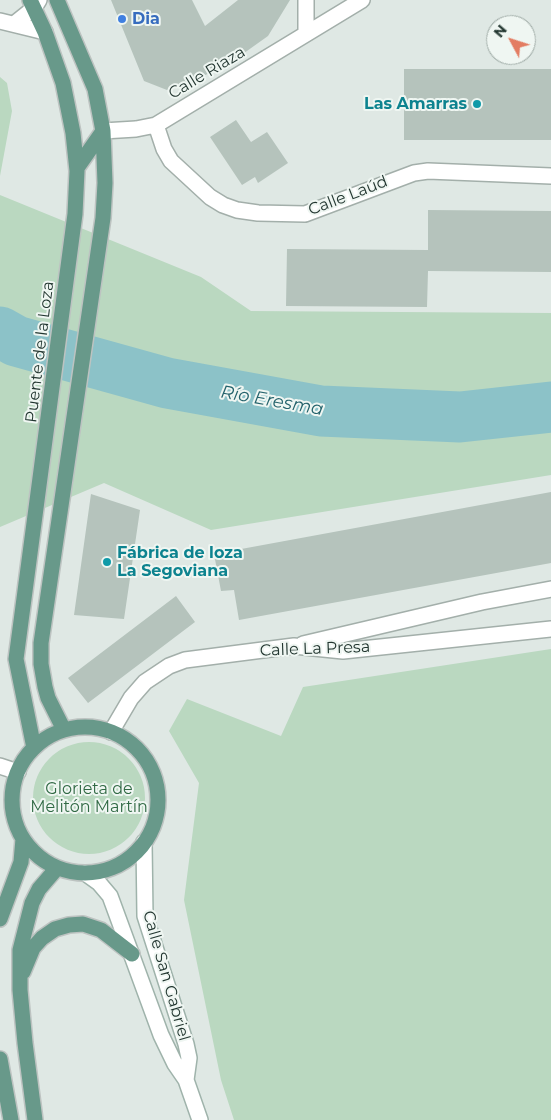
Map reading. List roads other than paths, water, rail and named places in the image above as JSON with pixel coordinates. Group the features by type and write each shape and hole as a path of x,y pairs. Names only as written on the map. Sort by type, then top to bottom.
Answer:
{"main road":[{"path":"58,0 95,89 103,131 105,183 103,218 41,643 41,664 48,698 64,730"},
{"name":"Puente de la Loza","path":"34,3 63,83 73,132 77,168 75,214 40,493 16,659 34,748"},
{"path":"77,168 103,131"},
{"path":"87,727 111,732 129,742 145,758 157,786 156,816 144,842 123,863 109,869 85,874 57,868 43,860 23,839 13,816 12,801 18,772 34,748 64,730 87,727"},
{"path":"0,918 21,862 23,839"},
{"path":"35,1120 29,1086 20,980 21,944 27,918 39,889 57,868"},
{"path":"20,980 33,948 42,938 62,926 83,924 93,927 114,939 132,954"},
{"path":"0,1059 11,1120"}],"street":[{"path":"306,0 306,34"},
{"name":"Calle Riaza","path":"103,131 136,129 156,125 362,0"},
{"path":"7,23 34,3"},
{"path":"7,23 45,32"},
{"name":"Calle Laúd","path":"156,125 164,149 171,160 210,196 223,205 251,212 305,214 414,172 551,176"},
{"path":"294,646 482,602 551,589"},
{"name":"Calle La Presa","path":"111,732 138,690 169,666 195,658 294,646 343,651 551,629"},
{"path":"0,766 18,772"},
{"name":"Calle San Gabriel","path":"144,842 145,916 186,1044 189,1058 186,1080"},
{"name":"Calle San Gabriel","path":"85,874 99,883 110,896 168,1051 186,1080 200,1120"}],"waterway":[{"name":"Río Eresma","path":"0,332 16,341 167,383 321,411 460,417 551,407"}],"place":[{"name":"Dia","path":"122,19"},
{"name":"Las Amarras","path":"477,104"},
{"name":"Fábrica de loza La Segoviana","path":"107,562"}],"park label":[{"name":"Glorieta de Melitón Martín","path":"89,798"}]}
